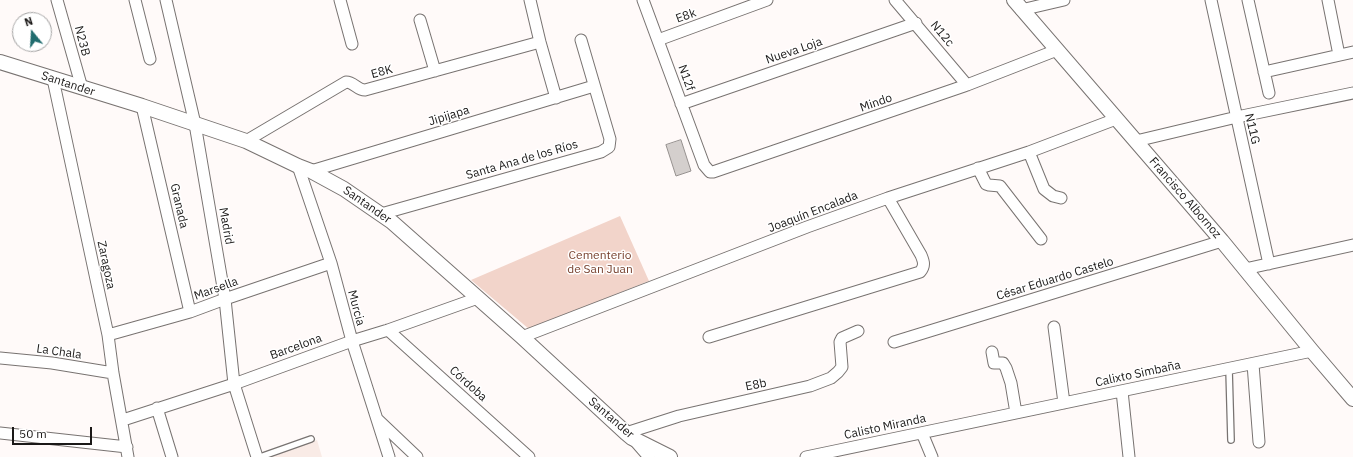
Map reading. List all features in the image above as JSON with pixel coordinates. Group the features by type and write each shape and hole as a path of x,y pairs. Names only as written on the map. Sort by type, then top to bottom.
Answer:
{"street":[{"name":"N23B","path":"57,0 82,88"},
{"path":"135,0 150,59"},
{"name":"Madrid","path":"166,0 195,124 225,299 234,384 259,457"},
{"path":"340,0 352,44"},
{"path":"530,0 556,98"},
{"name":"N12f","path":"643,0 704,165"},
{"name":"E8k","path":"658,40 767,0"},
{"name":"N12c","path":"895,0 916,23 967,86"},
{"path":"1018,5 1061,0"},
{"name":"N11G","path":"1211,0 1269,264"},
{"path":"1248,0 1269,93"},
{"path":"1328,0 1339,54"},
{"name":"Francisco Albornoz","path":"1018,5 1222,241 1312,352 1353,399"},
{"path":"420,20 436,71"},
{"name":"Nueva Loja","path":"681,104 916,23"},
{"path":"581,40 594,86"},
{"name":"E8K","path":"246,141 343,83 349,82 359,90 364,90 540,42"},
{"name":"Mindo","path":"704,165 710,172 720,171 967,86 1057,50"},
{"path":"1264,72 1353,52"},
{"name":"Santander","path":"0,62 142,106 246,141 344,188 381,214 478,298 629,435 670,457"},
{"name":"Zaragoza","path":"53,79 108,335 113,373 128,452"},
{"name":"Jipijapa","path":"304,168 556,98 594,86"},
{"name":"Santa Ana de los Ríos","path":"381,214 606,149 609,147 610,139 594,86"},
{"path":"1136,141 1353,93"},
{"name":"Granada","path":"142,106 190,312"},
{"name":"Joaquín Encalada","path":"522,337 807,227 888,198 1029,152 1116,119"},
{"path":"1029,152 1044,189 1053,196 1061,198"},
{"name":"Murcia","path":"304,168 352,341 389,457"},
{"path":"978,168 986,184 1000,186 1041,239"},
{"path":"709,337 920,272 924,268 924,262 921,255 888,198"},
{"name":"César Eduardo Castelo","path":"894,342 1222,241"},
{"path":"1245,269 1353,246"},
{"name":"Marsella","path":"108,335 190,312 331,263"},
{"name":"Barcelona","path":"122,420 234,384 352,341 388,330 478,298"},
{"path":"1054,327 1064,403"},
{"name":"Córdoba","path":"388,330 529,457"},
{"name":"E8b","path":"629,435 679,416 792,391 823,382 835,376 842,367 840,342 842,338 858,331"},
{"path":"992,352 994,363 1004,364 1009,375 1016,413"},
{"name":"Calixto Simbaña","path":"970,423 1312,352"},
{"name":"La Chala","path":"0,358 52,363 113,373"},
{"path":"1253,364 1259,442"},
{"path":"1122,391 1129,457"},
{"path":"157,408 172,457"},
{"path":"377,418 417,457"},
{"name":"Calisto Miranda","path":"806,457 844,453 922,433 970,423"},
{"path":"922,433 932,457"},
{"path":"0,434 128,452"},
{"path":"629,435 649,457"}],"lane":[{"path":"1229,369 1232,440"},
{"path":"259,457 311,439"}],"shaded area":[{"path":"317,440 322,457 265,457"}],"green space":[{"name":"Cementerio de San Juan","path":"620,216 649,281 529,329 471,280"}],"building":[{"path":"681,140 691,171 676,176 666,145"}]}
